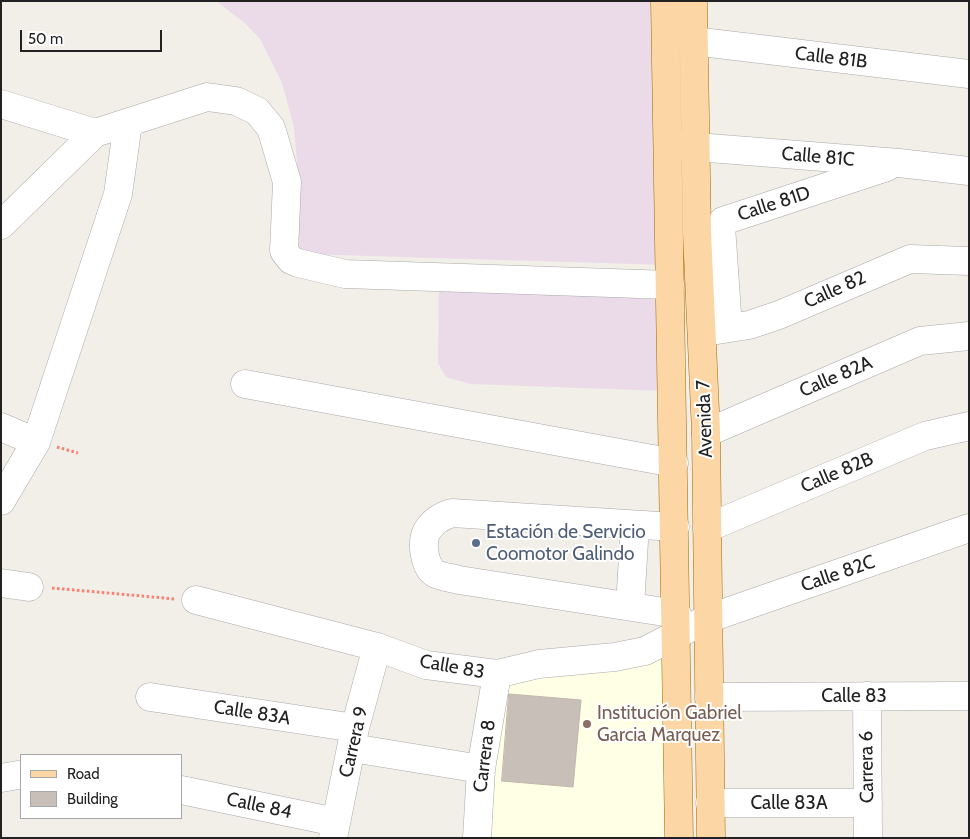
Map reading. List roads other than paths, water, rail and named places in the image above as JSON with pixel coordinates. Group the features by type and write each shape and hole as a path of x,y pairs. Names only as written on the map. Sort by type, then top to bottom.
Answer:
{"main road":[{"name":"Avenida 7","path":"665,1 677,624 679,838"},
{"name":"Avenida 7","path":"693,1 694,147 715,330 706,433 711,838"}],"street":[{"name":"Calle 81B","path":"693,41 969,74"},
{"path":"1,225 95,133 207,97 236,101 256,111 272,128 286,182 284,251 291,260 298,263 345,274 670,285"},
{"path":"1,104 95,133"},
{"path":"1,501 36,442 118,194 128,123"},
{"name":"Calle 81C","path":"668,144 899,163 969,171"},
{"name":"Calle 81D","path":"715,330 721,226 723,222 899,163"},
{"name":"Calle 82","path":"715,330 749,325 778,315 910,259 969,261"},
{"name":"Calle 82A","path":"706,433 920,341 969,336"},
{"path":"245,384 674,463"},
{"name":"Calle 82B","path":"707,528 925,436 969,426"},
{"path":"1,427 36,442"},
{"path":"675,527 452,513 440,517 427,532 424,546 428,564 435,574 459,580 630,606 677,624"},
{"path":"630,606 635,525"},
{"name":"Calle 82C","path":"707,619 969,528"},
{"path":"1,583 29,587"},
{"name":"Calle 83","path":"196,600 377,647 426,665 497,674 539,664 615,657 645,651 663,643 677,624 707,619"},
{"name":"Carrera 9","path":"334,830 354,738 377,647"},
{"name":"Carrera 8","path":"477,838 481,769 497,674"},
{"name":"Carrera 6","path":"867,696 868,838"},
{"name":"Calle 83","path":"709,697 969,696"},
{"name":"Calle 83A","path":"150,697 354,738 481,769"},
{"name":"Calle 84","path":"182,790 334,830"},
{"name":"Calle 83A","path":"710,803 868,803"}],"place":[{"name":"Estación de Servicio Coomotor Galindo","path":"476,543"},
{"name":"Institución Gabriel Garcia Marquez","path":"587,724"}]}
